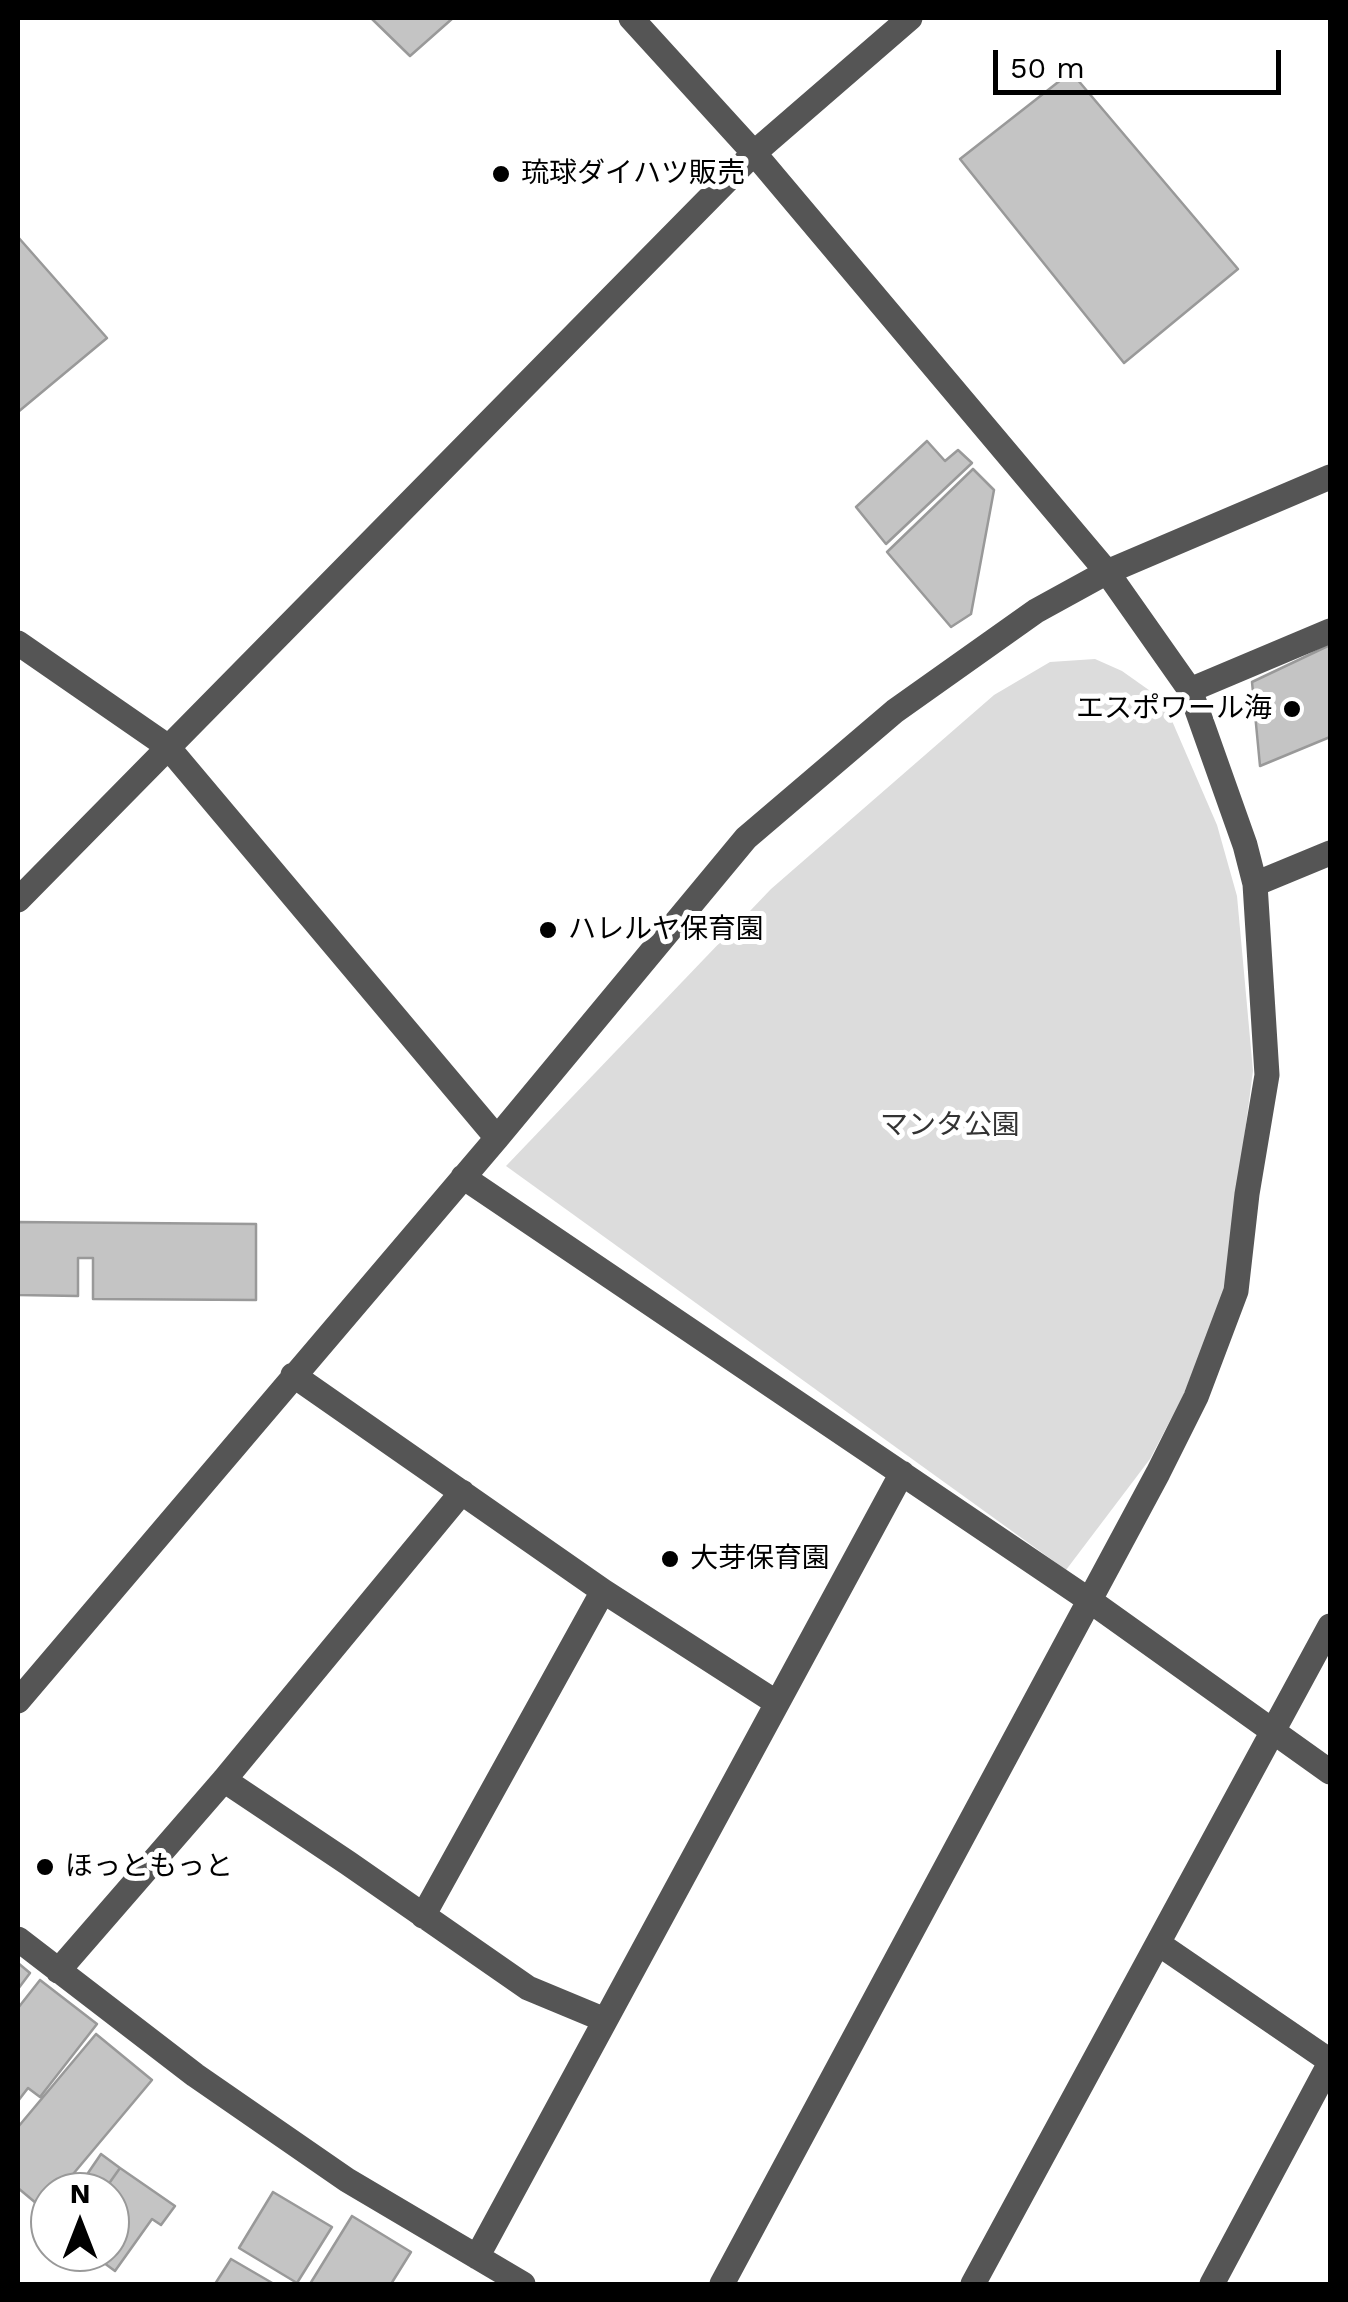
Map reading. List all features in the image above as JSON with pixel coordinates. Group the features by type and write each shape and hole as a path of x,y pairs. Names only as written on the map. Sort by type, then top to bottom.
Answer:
{"street":[{"path":"631,18 754,153 1107,572 1190,690 1255,884 1267,1075 1236,1291 1196,1397 722,2284"},
{"path":"18,900 754,153 910,18"},
{"path":"18,1701 746,838 895,711 1036,611 1107,572 1330,477"},
{"path":"1190,690 1330,631"},
{"path":"18,643 167,746 496,1138"},
{"path":"1255,884 1330,853"},
{"path":"463,1177 1089,1600 1330,1772"},
{"path":"293,1376 603,1591 776,1703"},
{"path":"476,2258 902,1473"},
{"path":"58,1971 224,1780 462,1492"},
{"path":"423,1916 603,1591"},
{"path":"974,2284 1330,1626"},
{"path":"224,1780 528,1988 605,2020"},
{"path":"18,1939 195,2075 347,2180 523,2284"},
{"path":"1159,1944 1330,2062 1212,2284"}],"green space":[{"name":"マンタ公園","path":"1095,659 1122,671 1163,700 1217,825 1237,896 1253,1071 1224,1292 1184,1394 1150,1459 1066,1570 506,1166 771,889 994,695 1050,662"}],"building":[{"path":"371,18 453,18 410,56"},
{"path":"1071,72 1238,269 1124,363 960,159"},
{"path":"18,237 107,338 18,412"},
{"path":"927,441 945,461 958,450 972,463 886,544 856,507"},
{"path":"973,469 994,490 971,614 951,627 887,552"},
{"name":"エスポワール海","path":"1330,645 1330,737 1260,766 1252,682"},
{"path":"18,1222 256,1224 256,1300 93,1299 93,1258 78,1258 78,1296 18,1295"},
{"path":"18,1963 30,1973 18,1989"},
{"path":"40,1980 97,2024 40,2097 28,2088 18,2101 18,2008"},
{"path":"96,2034 152,2080 75,2172 30,2172 30,2198 18,2188 18,2127"},
{"path":"101,2154 120,2168 117,2172 89,2172"},
{"path":"130,2175 175,2206 161,2225 152,2219 130,2250"},
{"path":"273,2192 332,2227 297,2283 239,2248"},
{"path":"352,2216 411,2252 391,2284 310,2284"},
{"path":"231,2259 274,2284 215,2284"}],"place":[{"name":"琉球ダイハツ販売","path":"501,174"},
{"name":"エスポワール海","path":"1292,709"},
{"name":"ハレルヤ保育園","path":"548,930"},
{"name":"大芽保育園","path":"670,1559"},
{"name":"ほっともっと","path":"45,1867"}]}
